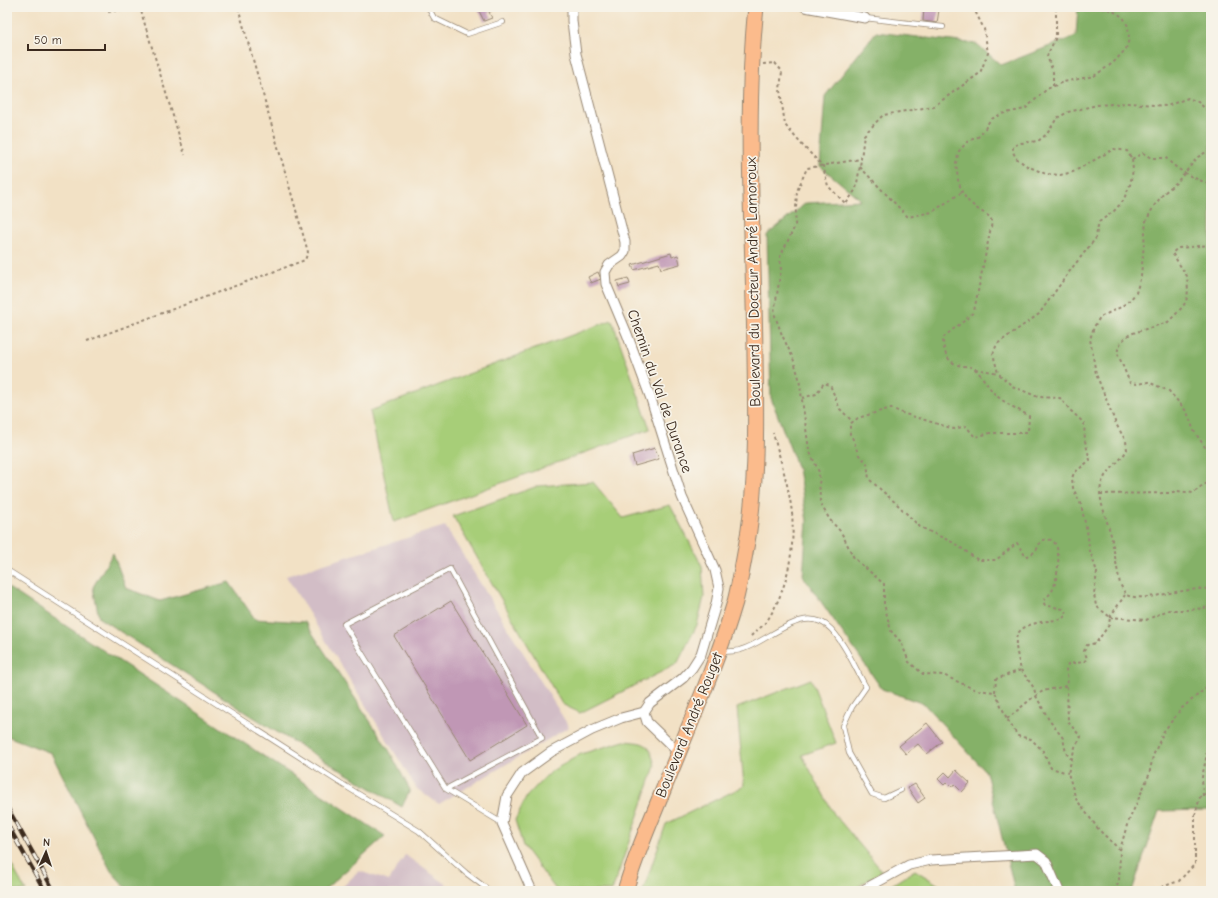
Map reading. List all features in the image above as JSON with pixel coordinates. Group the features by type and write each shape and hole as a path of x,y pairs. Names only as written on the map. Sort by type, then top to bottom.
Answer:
{"main road":[{"name":"Boulevard du Docteur André Lamoroux","path":"745,556 753,493 756,431 750,130 756,7"},
{"name":"Boulevard André Rouget","path":"625,891 638,852 718,652 735,600 745,556"}],"street":[{"name":"Chemin du Val de Durance","path":"572,7 576,54 625,242 625,251 622,256 609,265 605,272 606,284 627,334 651,400 682,497 716,570 719,588 702,654 683,678 650,703 644,712"},
{"path":"805,7 865,18"},
{"path":"532,891 502,823 506,796 522,773 551,752 592,730 621,718 644,712 647,722 678,752"},
{"path":"861,891 909,865 931,860 1037,854 1046,861 1059,891"}],"lane":[{"path":"428,7 434,18 467,34 503,22"},
{"path":"865,18 943,27"},
{"path":"446,789 542,738 450,569 344,624 446,789 502,823"},
{"path":"7,570 342,784 419,831 466,873 490,891"},
{"path":"718,652 739,651 802,619 821,621 831,629 840,641 866,688 852,707 843,726 849,754 872,794 884,798 901,790"}],"path":[{"path":"108,12 142,7 142,15 185,155"},
{"path":"87,341 305,260 308,252 238,7"},
{"path":"752,65 775,63 782,71 780,90 786,125 803,146 823,166 828,186 846,204 856,189 864,135 883,115 934,106 980,73 988,53 984,29 973,7"},
{"path":"998,373 967,366 958,366 949,360 945,354 943,345 943,338 967,319 974,311 992,222 990,217 967,200 962,192 958,180 956,163 959,151 968,141 978,137 983,132 990,120 1001,114 1025,109 1047,89 1053,86 1063,82 1094,76 1113,63 1126,49 1129,39 1128,26 1123,17 1111,10 1050,7"},
{"path":"1053,86 1053,72 1047,56 1056,37 1056,8"},
{"path":"1211,114 1198,102 1188,98 1167,106 1128,103 1097,105 1068,112 1057,118 1047,134 1038,141 1021,143 1013,146 1013,152 1016,158 1027,166 1046,174 1060,175 1073,172 1114,149 1127,151 1132,159 1133,170 1130,185 1123,201 1114,211 1099,222 1096,230 1096,238 1091,246 1072,268 1039,314 997,344 993,354 998,373 1012,386 1038,396 1060,398 1084,423 1090,460 1074,473 1072,478 1073,488 1081,505 1088,536 1089,548 1097,572 1094,594 1096,606 1110,617 1146,620 1168,610 1189,610 1211,607"},
{"path":"1211,151 1198,156 1177,182 1164,193 1154,206 1146,221 1141,276 1136,293 1121,307 1100,317 1094,327 1090,339 1096,374 1116,424 1126,441 1127,450 1105,476 1101,484 1100,494 1111,535 1120,584 1126,595 1133,597 1152,597 1170,593 1211,589"},
{"path":"1132,159 1143,153 1151,158 1166,158 1175,168 1184,174 1211,185"},
{"path":"861,159 807,168 797,191 795,226 780,257 781,270 774,313 793,358 799,378 809,450 819,472 820,503 830,520 841,532 854,558 884,584 884,604 891,631 901,642 909,662 922,674 942,674 976,690 995,692"},
{"path":"860,167 908,217 932,212 962,192"},
{"path":"1211,245 1178,248 1172,253 1187,276 1188,291 1186,302 1168,322 1130,334 1121,342 1117,352 1130,383 1137,384 1148,382 1168,391 1187,412 1194,431 1204,447 1211,448"},
{"path":"975,369 985,384 998,397 1029,416 1028,432 990,433 975,436 966,426 954,429 902,413 891,408 858,418 850,424 850,434 854,440 858,454 867,463 869,480 897,504 920,527 954,543 978,560 996,560 1017,543 1026,557 1036,551 1041,541 1045,539 1051,540 1057,546 1059,552 1058,571 1052,590 1043,602 1045,605 1064,609 1067,614 1062,619 1026,625 1020,630 1016,639 1021,670 1034,688 1036,696 1049,720 1063,738 1066,753 1072,760"},
{"path":"802,398 816,394 824,383 830,385 840,408 853,422"},
{"path":"739,651 769,618 782,592 792,541 792,513 787,484 773,433"},
{"path":"1100,494 1169,494 1177,491 1192,493 1203,485 1211,482"},
{"path":"1120,850 1099,830 1076,799 1068,773 1075,747 1081,737 1068,722 1068,678 1066,670 1068,664 1084,662 1086,658 1084,650 1087,645 1096,643 1109,625 1110,617 1126,595"},
{"path":"1021,670 996,679 995,692 1018,736 1031,739 1043,751 1051,768 1068,773"},
{"path":"1114,891 1119,882 1120,850 1127,825 1149,775 1153,756 1164,731 1182,708 1211,684"},
{"path":"1008,719 1043,691 1067,686"},
{"path":"1203,796 1202,777 1208,740 1211,733"},
{"path":"1150,891 1179,880 1195,864 1195,815 1200,797 1211,791"}],"shaded area":[{"path":"445,526 569,727 439,804 417,789 286,576"},
{"path":"405,855 456,891 338,891 359,871 389,881"}],"green space":[{"path":"1078,7 1211,7 1211,810 1159,811 1132,891 1015,891 986,772 924,704 882,689 803,576 807,521 798,469 771,398 767,235 806,203 861,200 820,166 825,96 876,32 977,44 1001,65 1076,36"},
{"path":"612,320 650,429 394,522 370,411"},
{"path":"593,482 623,518 670,505 702,566 704,597 697,625 677,664 580,713 562,704 453,516 538,486"},
{"path":"113,553 126,588 160,601 229,582 255,619 305,622 389,750 410,790 402,807 272,729 99,618 93,587"},
{"path":"7,587 385,836 323,891 129,891 111,871 51,753 7,736"},
{"path":"811,679 836,743 802,755 834,814 882,871 851,891 643,891 666,824 744,786 737,708"},
{"path":"624,741 643,744 646,746 651,753 655,766 612,891 557,891 523,846 515,820 527,796 550,772 581,754"},
{"path":"7,857 26,891 7,891"},
{"path":"915,870 942,887 943,891 882,891"}],"building":[{"path":"482,7 495,7 496,9 489,12 492,18 484,21 478,9"},
{"path":"924,8 939,10 937,23 923,21"},
{"path":"671,253 672,257 678,255 680,264 661,269 659,263 634,270 632,265"},
{"path":"598,272 601,279 591,283 588,277"},
{"path":"628,278 630,284 619,287 617,281"},
{"path":"655,448 659,459 635,466 632,455"},
{"path":"451,601 527,725 470,760 394,636"},
{"path":"927,723 942,742 927,754 918,744 906,754 899,746"},
{"path":"956,770 970,783 962,792 954,784 952,787 947,782 944,785 938,779 945,772 950,777"},
{"path":"915,784 925,798 918,803 908,788"}],"railway":[{"path":"7,807 54,891"},
{"path":"7,824 45,891"}]}
